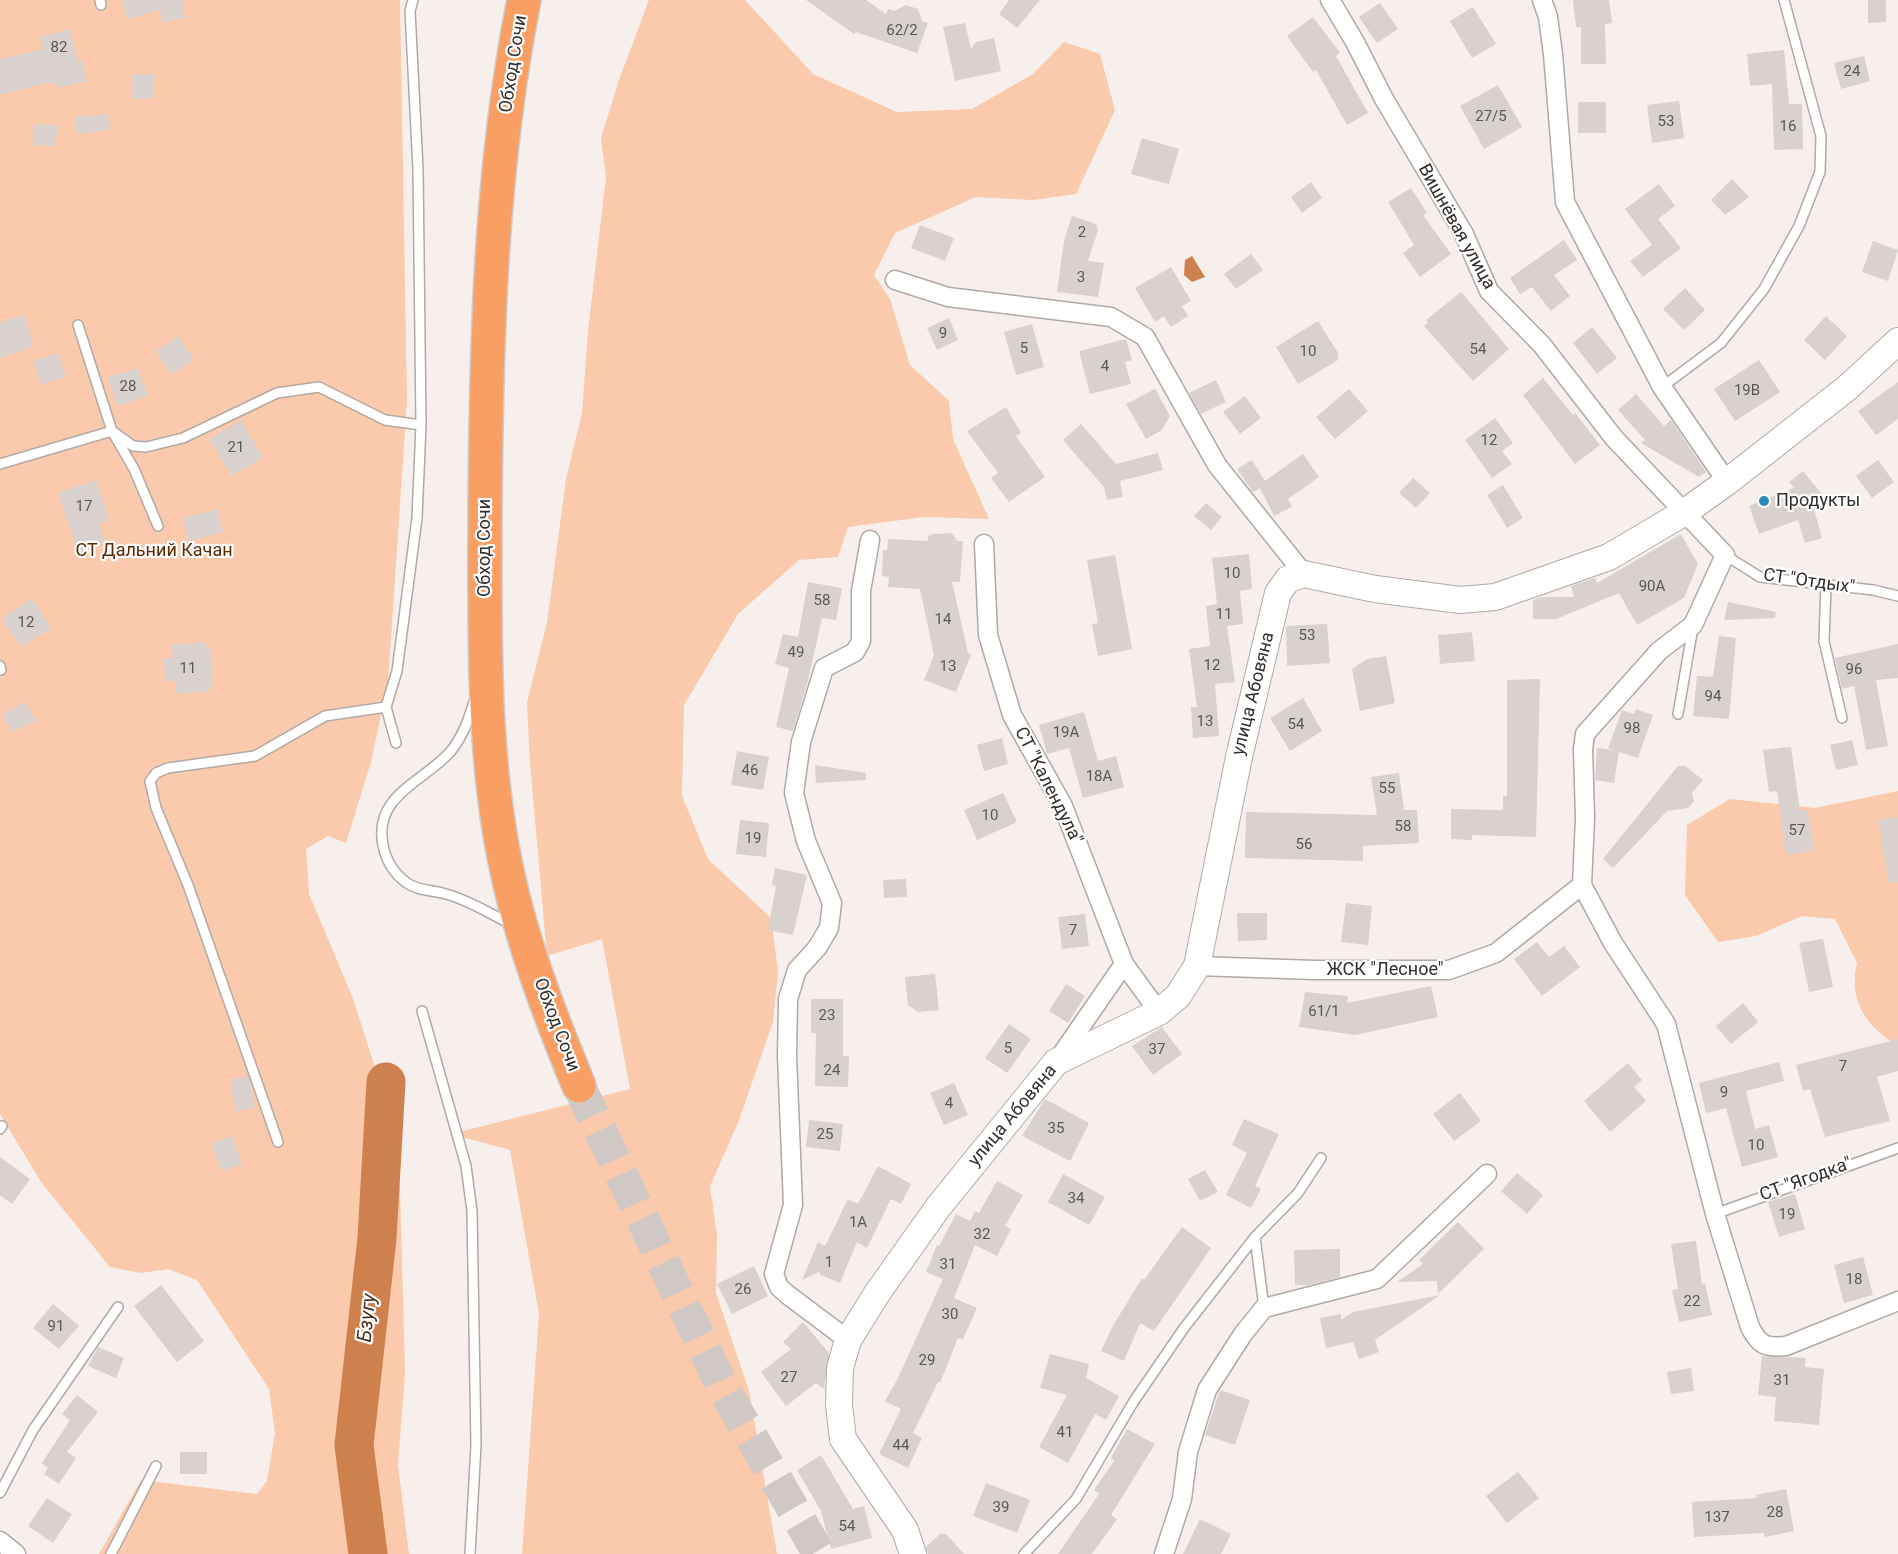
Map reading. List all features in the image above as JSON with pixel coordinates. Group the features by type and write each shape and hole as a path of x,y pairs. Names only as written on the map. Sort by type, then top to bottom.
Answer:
{"highway":[{"name":"Обход Сочи","path":"524,0 510,72 495,201 487,328 484,671 494,793 506,868 520,928 546,1004 579,1086"}],"street":[{"name":"Вишнёвая улица","path":"1330,0 1355,42 1389,109 1464,234 1489,291 1542,345 1614,438 1725,555"},
{"path":"1542,0 1548,17 1553,54 1565,202 1662,387 1727,482"},
{"path":"895,280 948,297 1111,317 1145,337 1217,465 1304,574 1376,588 1460,600 1495,597 1609,557 1685,512 1727,482 1846,388 1898,340"},
{"path":"848,1340 779,1287 774,1274 793,1205 787,1056 788,999 797,970 817,948 829,928 832,903 806,841 794,793 801,742 824,668 855,652 861,641 861,591 870,540"},
{"name":"СТ \"Календула\"","path":"984,544 988,635 1012,715 1063,806 1124,964 1160,1012"},
{"path":"1725,555 1693,625 1659,651 1585,734 1582,749 1585,818 1582,885 1613,943 1666,1024 1715,1214 1750,1327 1758,1343 1768,1348 1786,1346 1898,1301"},
{"name":"улица Абовяна","path":"913,1554 905,1530 843,1439 839,1405 840,1368 848,1340 878,1292 939,1206 1056,1062 1160,1012 1178,996 1197,966 1239,757 1278,593 1288,579 1304,574"},
{"name":"ЖСК \"Лесное\"","path":"1197,966 1315,970 1449,970 1496,953 1582,885"},
{"path":"1056,1062 1124,964"},
{"path":"1164,1554 1182,1499 1188,1452 1207,1390 1243,1334 1264,1308 1377,1279 1487,1174"},
{"path":"0,1541 15,1554"}],"lane":[{"path":"396,743 386,707 397,671 417,518 421,425 418,169 410,11 413,0"},
{"path":"1662,387 1721,343 1764,289 1799,226 1820,172 1821,136 1784,0"},
{"path":"78,325 112,431 134,469 158,526"},
{"path":"112,431 133,446 146,447 183,438 277,393 319,387 385,420 421,425"},
{"path":"0,464 112,431"},
{"name":"СТ \"Отдых\"","path":"1725,555 1760,577 1873,590 1898,596"},
{"path":"1826,586 1824,641 1842,718"},
{"path":"1678,714 1693,625"},
{"path":"484,671 464,733 437,765 391,800 384,816 381,837 385,855 396,873 409,885 447,894 520,928"},
{"path":"278,1142 188,885 156,808 150,781 156,773 168,768 255,756 325,716 386,707"},
{"path":"422,1011 466,1166 472,1211 476,1446 470,1554"},
{"name":"СТ \"Ягодка\"","path":"1715,1214 1898,1148"},
{"path":"1024,1554 1076,1499 1134,1401 1184,1328 1255,1237 1298,1193 1322,1158"},
{"path":"1255,1237 1264,1308"},
{"path":"0,1493 33,1430 118,1307"},
{"path":"111,1554 156,1466"}],"green space":[{"name":"СТ Дальний Качан","path":"0,0 400,0 407,400 388,683 371,762 346,843 328,836 306,849 309,894 352,996 385,1098 400,1188 405,1373 398,1465 409,1554 99,1554 141,1480 257,1494 267,1481 275,1433 269,1389 197,1280 168,1269 141,1273 110,1267 41,1182 0,1114"},
{"path":"649,0 745,0 813,74 897,112 972,109 1033,74 1064,42 1100,54 1115,110 1076,194 1033,200 976,197 895,233 874,275 890,299 910,365 949,401 953,439 989,519 924,517 848,527 838,557 799,560 738,614 684,705 682,796 708,859 771,918 778,971 773,1022 738,1123 710,1186 717,1235 716,1293 749,1391 777,1554 522,1554 539,1314 510,1150 451,1134 630,1089 602,939 547,956 527,702 547,623 566,479 582,413 588,331 606,177 601,138 619,80"},
{"path":"1898,791 1898,1046 1877,1030 1862,1011 1855,989 1857,963 1835,919 1802,916 1756,936 1718,942 1685,895 1687,825 1730,799 1815,808"}],"shaded area":[{"path":"1192,256 1205,277 1192,282 1184,275 1185,260"}],"building":[{"path":"122,0 182,0 185,18 162,22 160,10 127,19"},
{"path":"806,0 866,0 886,14 888,9 894,11 906,5 918,9 922,21 928,23 917,53 856,32 854,34"},
{"path":"1009,0 1040,0 1017,28 999,14"},
{"path":"1573,0 1609,0 1612,23 1605,24 1606,64 1581,64 1581,27 1576,27"},
{"path":"1868,0 1886,0 1886,22 1868,23"},
{"path":"1380,3 1398,29 1377,43 1359,17"},
{"path":"1473,7 1496,44 1472,58 1450,21"},
{"path":"1313,17 1340,53 1336,56 1368,113 1347,125 1316,70 1313,72 1287,36"},
{"path":"965,23 971,49 976,42 994,38 1001,71 955,81 943,27"},
{"path":"70,29 78,61 82,60 87,81 59,88 58,83 52,85 51,82 0,95 0,59 43,49 40,37"},
{"path":"1784,50 1789,104 1802,104 1803,149 1774,150 1772,84 1750,86 1747,54"},
{"path":"1864,56 1870,81 1841,89 1834,63"},
{"path":"154,74 154,98 131,99 131,75"},
{"path":"1498,85 1522,127 1484,149 1460,106"},
{"path":"1679,101 1684,138 1652,143 1647,105"},
{"path":"1578,102 1606,102 1606,133 1578,133"},
{"path":"108,114 110,130 77,134 75,117"},
{"path":"34,124 57,125 56,146 33,145"},
{"path":"1142,138 1179,149 1169,184 1131,174"},
{"path":"1732,179 1749,197 1725,215 1711,200"},
{"path":"1311,182 1322,198 1302,213 1291,197"},
{"path":"1659,184 1675,206 1658,219 1681,248 1643,277 1630,261 1652,245 1625,209"},
{"path":"1411,188 1427,213 1423,215 1451,254 1420,277 1403,253 1414,245 1388,202"},
{"path":"1072,216 1096,224 1098,230 1088,261 1104,263 1098,297 1057,292 1064,241"},
{"path":"920,225 954,238 945,261 911,248"},
{"path":"1564,240 1577,260 1554,275 1570,296 1551,311 1532,287 1520,294 1510,278"},
{"path":"1873,241 1898,250 1888,281 1862,272"},
{"path":"1251,254 1263,270 1236,289 1224,274"},
{"path":"1171,267 1191,301 1182,306 1188,316 1171,327 1164,316 1155,322 1135,288"},
{"path":"1685,288 1705,310 1684,330 1663,309"},
{"path":"1461,292 1509,349 1473,381 1424,326 1428,323 1426,320"},
{"path":"24,315 34,346 0,358 0,322"},
{"path":"1826,316 1847,336 1825,360 1804,340"},
{"path":"949,318 958,340 937,350 927,328"},
{"path":"1318,321 1338,353 1338,360 1298,384 1276,347"},
{"path":"1032,324 1044,367 1016,375 1004,332"},
{"path":"1592,327 1617,358 1597,374 1573,343"},
{"path":"179,336 194,360 171,374 156,351"},
{"path":"1126,339 1132,360 1125,362 1131,384 1090,394 1079,351"},
{"path":"58,353 66,377 41,385 33,361"},
{"path":"1759,360 1780,392 1735,421 1714,389"},
{"path":"138,368 148,396 117,406 108,377"},
{"path":"1543,378 1600,445 1575,464 1523,395"},
{"path":"1216,380 1226,402 1201,414 1189,393"},
{"path":"1898,382 1898,419 1876,435 1858,411"},
{"path":"1155,389 1170,416 1162,430 1146,439 1126,404"},
{"path":"1349,389 1368,411 1335,439 1316,417"},
{"path":"1636,394 1664,426 1671,420 1706,472 1699,477 1641,443 1645,440 1618,410"},
{"path":"1245,396 1261,418 1240,434 1223,412"},
{"path":"1006,407 1021,433 1016,436 1045,477 1009,502 991,478 998,473 967,431"},
{"path":"1495,418 1513,443 1502,451 1512,464 1492,478 1465,440"},
{"path":"241,420 263,457 232,476 209,439"},
{"path":"1081,424 1116,464 1158,453 1163,470 1120,481 1123,497 1107,500 1104,487 1063,440"},
{"path":"1303,454 1319,477 1288,499 1292,507 1274,516 1260,488 1253,492 1237,469 1252,460 1265,481"},
{"path":"1878,460 1894,482 1872,498 1856,476"},
{"path":"1803,471 1826,499 1814,509 1822,538 1805,543 1798,520 1759,534 1749,506 1794,488 1789,482"},
{"path":"1413,478 1430,493 1416,508 1399,493"},
{"path":"96,480 109,520 99,524 106,543 78,553 58,493"},
{"path":"1503,485 1523,518 1507,528 1487,495"},
{"path":"1206,503 1222,517 1211,530 1194,516"},
{"path":"217,509 223,532 189,541 183,518"},
{"path":"952,533 957,541 963,541 960,582 952,582 968,653 971,655 956,692 924,680 934,655 920,589 888,587 889,577 882,576 883,550 887,550 888,539 928,541 928,536 933,534"},
{"path":"1681,534 1698,564 1684,598 1637,625 1619,593 1556,619 1533,619 1533,600 1541,597 1574,597 1571,586 1595,578 1597,583"},
{"path":"1249,554 1252,589 1240,591 1243,624 1227,626 1235,682 1215,684 1219,736 1193,738 1191,707 1197,707 1189,649 1210,646 1206,606 1217,604 1212,558"},
{"path":"1115,555 1132,649 1098,656 1092,624 1098,623 1087,560"},
{"path":"808,582 842,588 836,620 822,618 808,681 793,731 776,727 789,668 775,664 783,634 798,637"},
{"path":"32,598 51,628 21,647 2,618"},
{"path":"1728,602 1776,612 1775,618 1724,620"},
{"path":"1327,624 1330,663 1287,666 1286,626"},
{"path":"1472,632 1475,661 1440,664 1438,635"},
{"path":"1719,636 1736,638 1729,719 1693,716 1697,676 1713,677"},
{"path":"205,642 205,647 210,647 213,686 209,686 210,691 176,694 175,681 165,681 163,658 173,658 172,645"},
{"path":"1898,644 1898,678 1876,680 1888,746 1866,750 1854,686 1842,689 1835,658"},
{"path":"1386,656 1395,703 1360,711 1352,669 1367,659"},
{"path":"1540,679 1536,837 1472,835 1472,840 1451,839 1451,809 1503,810 1503,796 1507,796 1507,680"},
{"path":"1303,698 1322,731 1290,751 1270,718"},
{"path":"26,702 36,721 12,732 2,714"},
{"path":"1636,709 1653,715 1638,758 1619,752 1614,783 1595,780 1597,748 1615,750 1608,748 1622,710 1634,714"},
{"path":"1084,712 1098,761 1116,756 1124,787 1083,798 1069,748 1047,754 1039,725"},
{"path":"1002,738 1008,764 984,771 977,745"},
{"path":"1852,740 1858,765 1836,770 1830,745"},
{"path":"1791,747 1800,811 1808,810 1814,851 1786,855 1777,791 1769,792 1763,750"},
{"path":"737,751 769,757 763,790 731,785"},
{"path":"815,765 866,773 866,780 816,783"},
{"path":"1678,766 1685,766 1703,780 1692,793 1694,801 1688,808 1667,811 1613,868 1603,859"},
{"path":"1399,773 1404,810 1417,810 1419,843 1363,846 1363,861 1245,858 1246,812 1377,815 1371,777"},
{"path":"1003,793 1017,822 977,840 964,810"},
{"path":"1898,817 1898,882 1889,883 1878,820"},
{"path":"740,820 769,823 766,857 736,854"},
{"path":"775,868 807,875 793,935 768,930 776,886 772,885"},
{"path":"906,879 907,897 884,898 883,880"},
{"path":"1346,903 1372,906 1368,945 1341,942"},
{"path":"1237,913 1267,913 1267,940 1238,941"},
{"path":"1085,914 1089,946 1062,949 1058,917"},
{"path":"1823,939 1833,987 1809,992 1799,943"},
{"path":"1537,942 1549,957 1564,946 1580,967 1542,996 1514,959"},
{"path":"935,974 939,1010 918,1012 908,1005 905,977"},
{"path":"1066,984 1085,996 1068,1023 1049,1011"},
{"path":"1431,986 1438,1017 1355,1035 1299,1027 1305,992 1348,996 1347,1003"},
{"path":"811,999 843,999 843,1056 849,1056 848,1087 815,1086 816,1033 811,1033"},
{"path":"1743,1003 1758,1022 1731,1044 1716,1026"},
{"path":"1009,1024 1031,1039 1007,1073 985,1058"},
{"path":"1162,1027 1182,1054 1153,1075 1132,1046"},
{"path":"1898,1039 1898,1071 1877,1077 1890,1121 1825,1137 1810,1089 1803,1091 1796,1065"},
{"path":"1779,1062 1784,1081 1746,1091 1755,1129 1769,1125 1778,1157 1742,1167 1726,1108 1706,1113 1699,1083"},
{"path":"1628,1063 1642,1080 1634,1087 1646,1101 1610,1132 1584,1101"},
{"path":"248,1076 255,1107 236,1112 230,1080"},
{"path":"954,1083 968,1115 944,1125 930,1093"},
{"path":"1460,1093 1481,1121 1454,1141 1433,1114"},
{"path":"1045,1099 1089,1123 1070,1161 1022,1136"},
{"path":"1244,1119 1279,1134 1255,1186 1261,1189 1251,1208 1226,1195 1247,1153 1232,1145"},
{"path":"809,1120 843,1124 840,1151 806,1147"},
{"path":"232,1136 242,1164 222,1171 211,1144"},
{"path":"0,1157 30,1179 12,1204 0,1195"},
{"path":"878,1166 911,1184 901,1204 891,1199 867,1248 857,1242 840,1283 819,1274 821,1271 802,1280 818,1242 825,1246 848,1199 858,1204"},
{"path":"1205,1170 1218,1192 1200,1201 1188,1179"},
{"path":"1517,1173 1543,1195 1527,1214 1501,1191"},
{"path":"1063,1174 1105,1197 1089,1225 1048,1202"},
{"path":"997,1181 1023,1195 1005,1226 1011,1229 997,1256 975,1245 954,1298 977,1308 963,1339 958,1338 940,1383 938,1382 913,1433 922,1438 908,1468 879,1454 901,1409 885,1401 897,1380 943,1279 926,1272 937,1245 939,1246 956,1214 970,1221 975,1211 979,1213"},
{"path":"1795,1194 1805,1229 1779,1237 1768,1202"},
{"path":"1458,1222 1484,1249 1438,1294 1437,1281 1397,1282 1423,1264 1419,1260"},
{"path":"1182,1227 1211,1248 1154,1331 1140,1323 1124,1361 1101,1351 1114,1324 1142,1278 1144,1280"},
{"path":"1696,1241 1702,1284 1705,1283 1712,1315 1679,1322 1672,1290 1678,1289 1671,1244"},
{"path":"1340,1249 1340,1277 1309,1285 1295,1285 1294,1250"},
{"path":"1863,1257 1873,1295 1844,1303 1834,1265"},
{"path":"754,1266 768,1296 732,1314 717,1284"},
{"path":"161,1285 204,1341 177,1362 134,1306"},
{"path":"1440,1295 1375,1340 1379,1352 1359,1359 1353,1342 1326,1348 1320,1318 1341,1314 1341,1320 1353,1312"},
{"path":"53,1304 79,1326 59,1349 33,1328"},
{"path":"803,1322 829,1353 824,1389 816,1383 786,1406 761,1372 791,1349 783,1342"},
{"path":"98,1347 124,1358 116,1378 88,1366"},
{"path":"1050,1354 1089,1364 1086,1378 1119,1396 1106,1420 1095,1414 1068,1463 1039,1447 1067,1395 1040,1388"},
{"path":"1762,1356 1806,1358 1805,1367 1824,1369 1819,1425 1774,1421 1776,1397 1758,1395"},
{"path":"1691,1368 1694,1391 1671,1394 1667,1372"},
{"path":"1220,1390 1250,1400 1235,1445 1205,1435"},
{"path":"77,1395 98,1412 67,1452 76,1458 59,1484 44,1474 48,1468 42,1463 70,1420 62,1414"},
{"path":"1127,1429 1155,1444 1111,1515 1117,1519 1092,1554 1058,1554 1099,1494 1094,1490 1114,1461 1111,1458"},
{"path":"180,1452 207,1452 207,1474 180,1474"},
{"path":"821,1455 853,1509 864,1506 872,1538 831,1549 821,1511 797,1470"},
{"path":"1518,1472 1539,1498 1507,1523 1486,1496"},
{"path":"986,1483 1030,1500 1017,1533 973,1516"},
{"path":"1786,1489 1794,1531 1765,1537 1764,1533 1694,1537 1692,1502 1757,1498 1756,1495"},
{"path":"47,1498 72,1514 53,1543 28,1526"},
{"path":"1200,1519 1231,1534 1221,1554 1183,1554"},
{"path":"940,1534 946,1534 964,1554 928,1554 926,1547"}],"waterway":[{"name":"Бзугу","path":"368,1554 354,1445 377,1238 386,1082"}],"tunnel":[{"path":"579,1086 722,1386 819,1554"}],"place":[{"name":"Продукты","path":"1764,501"}]}
